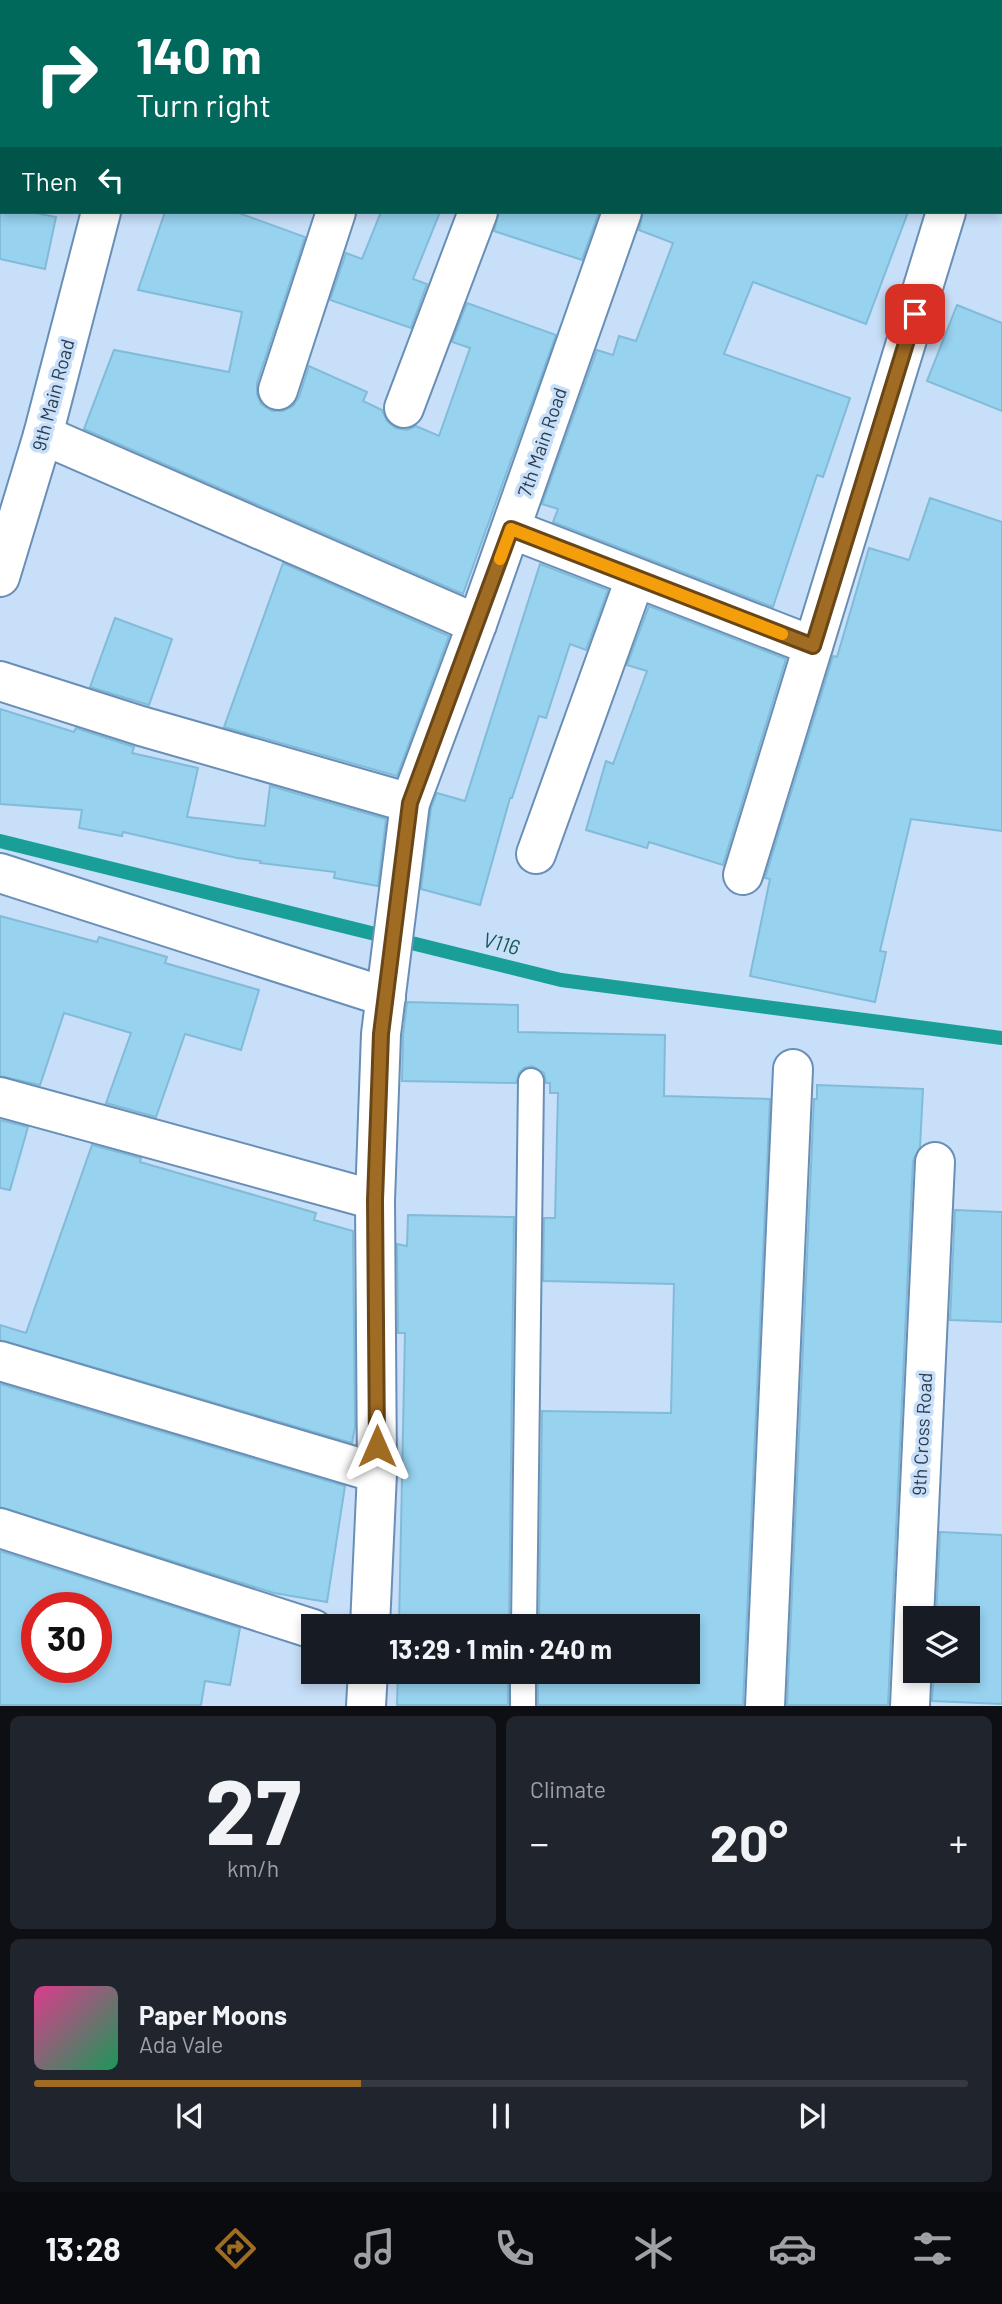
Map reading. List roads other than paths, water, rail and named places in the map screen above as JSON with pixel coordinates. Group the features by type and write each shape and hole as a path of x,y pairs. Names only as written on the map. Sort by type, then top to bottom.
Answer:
{"street":[{"name":"9th Main Road","path":"0,577 43,435 100,214"},
{"path":"278,390 335,214"},
{"path":"404,408 477,214"},
{"name":"7th Main Road","path":"371,1614 377,1473 375,1200 381,1034 410,803 477,624 621,214"},
{"path":"743,875 945,214"},
{"path":"43,435 477,624"},
{"path":"511,529 813,646"},
{"path":"536,854 635,579"},
{"path":"0,681 141,726 410,803"},
{"path":"0,873 387,989"},
{"path":"765,1706 793,1069"},
{"path":"0,1097 375,1200"},
{"name":"9th Cross Road","path":"909,1706 935,1162"},
{"path":"0,1361 377,1473"},
{"path":"0,1528 301,1625"},
{"path":"366,1706 367,1684"}],"lane":[{"path":"524,1614 531,1081"},
{"path":"523,1684 523,1706"}],"waterway":[{"name":"V116","path":"0,841 561,980 1002,1038"}]}
